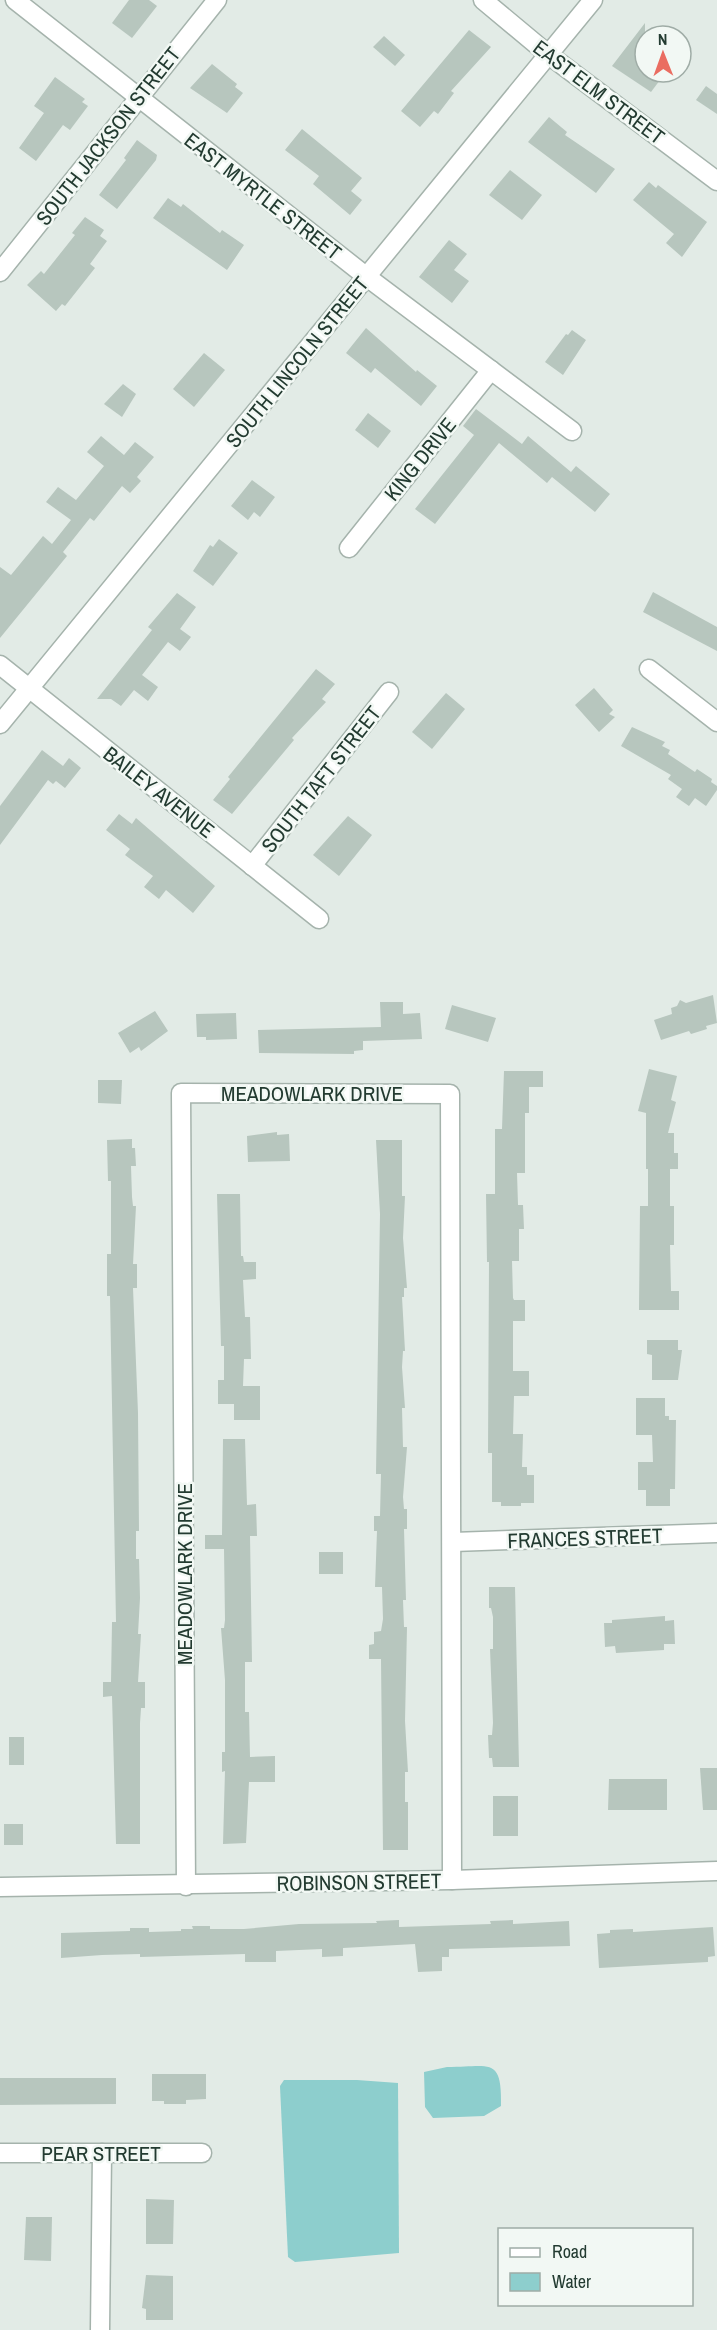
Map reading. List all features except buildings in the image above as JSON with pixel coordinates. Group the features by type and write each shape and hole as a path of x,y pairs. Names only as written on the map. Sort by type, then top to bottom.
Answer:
{"street":[{"name":"EAST MYRTLE STREET","path":"15,0 367,277 572,431"},
{"name":"SOUTH JACKSON STREET","path":"0,272 217,0"},
{"name":"EAST ELM STREET","path":"483,0 549,55 717,181"},
{"name":"SOUTH LINCOLN STREET","path":"0,724 593,0"},
{"name":"KING DRIVE","path":"349,548 492,370"},
{"name":"BAILEY AVENUE","path":"0,665 319,920"},
{"path":"649,669 717,722"},
{"name":"SOUTH TAFT STREET","path":"252,866 389,692"},
{"name":"MEADOWLARK DRIVE","path":"186,1886 181,1093 450,1094 453,1542 452,1881"},
{"name":"FRANCES STREET","path":"453,1542 717,1533"},
{"name":"ROBINSON STREET","path":"0,1887 452,1881 717,1871"},
{"path":"100,2330 102,2152"},
{"name":"PEAR STREET","path":"0,2153 202,2152"}],"water":[{"path":"483,2066 496,2072 501,2090 501,2106 484,2116 433,2118 425,2107 424,2072 447,2067"},
{"path":"284,2080 357,2080 398,2083 399,2253 295,2262 288,2257 280,2086"}]}
